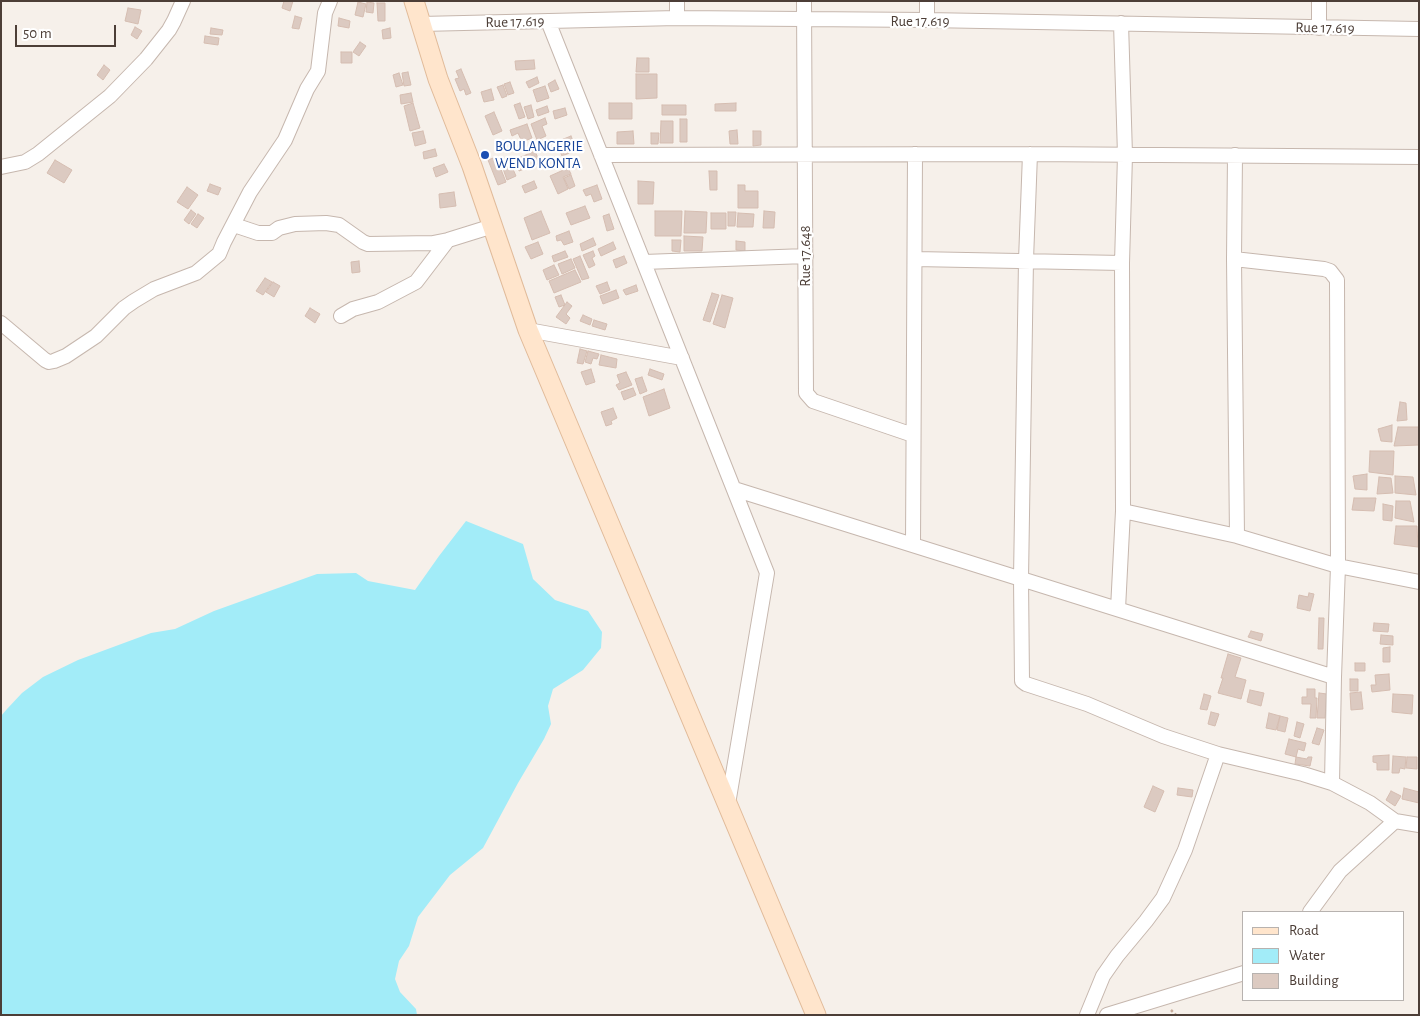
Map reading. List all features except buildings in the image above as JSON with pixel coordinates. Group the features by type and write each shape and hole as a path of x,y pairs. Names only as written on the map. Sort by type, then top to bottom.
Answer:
{"street":[{"path":"1,167 25,162 38,154 110,96 146,59 169,30 183,1"},
{"path":"1,322 45,360 49,362 60,359 96,336 124,308 134,301 154,290 196,273 211,262 219,254 250,192 285,140 307,89 318,70 325,13 330,1"},
{"path":"414,1 438,79 472,166 528,330 816,1015"},
{"path":"677,1 677,18"},
{"name":"Rue 17.648","path":"804,1 806,256 804,388 808,398 820,404 913,435"},
{"path":"927,20 928,1"},
{"path":"1319,1 1319,28"},
{"name":"Rue 17.619","path":"421,24 677,18 927,20 1419,29"},
{"path":"548,22 767,575 728,804"},
{"path":"1118,609 1123,511 1122,263 1125,154 1121,23"},
{"path":"913,545 915,154"},
{"path":"1030,154 1020,578 1022,674 1024,684 1087,704 1163,736 1218,754 1303,774 1332,783 1370,803 1394,821 1419,825"},
{"path":"601,155 1125,154 1419,157"},
{"path":"1235,155 1234,259 1237,536"},
{"path":"234,225 258,233 272,233 279,228 296,224 333,224 347,229 368,244 411,244 448,240 493,226"},
{"path":"341,316 353,308 378,302 416,282 448,240"},
{"path":"644,262 806,256"},
{"path":"915,258 1122,263"},
{"path":"1234,259 1324,269 1330,271 1337,280 1338,566 1332,783"},
{"path":"528,330 682,358"},
{"path":"734,489 1334,677"},
{"path":"1123,511 1237,536 1338,566 1419,582"},
{"path":"1087,1015 1103,976 1163,898 1185,850 1218,754"},
{"path":"1311,911 1340,871 1394,821"},
{"path":"1108,1015 1242,974"}],"water":[{"path":"466,521 523,544 533,579 555,600 588,611 602,632 601,648 583,670 553,689 548,706 551,724 483,848 450,875 418,917 409,946 399,961 395,979 400,992 416,1009 417,1015 1,1015 1,716 22,693 43,677 78,660 151,633 175,629 214,611 317,574 356,573 368,581 415,590"}],"place":[{"name":"BOULANGERIE WEND KONTA","path":"485,155"}]}
